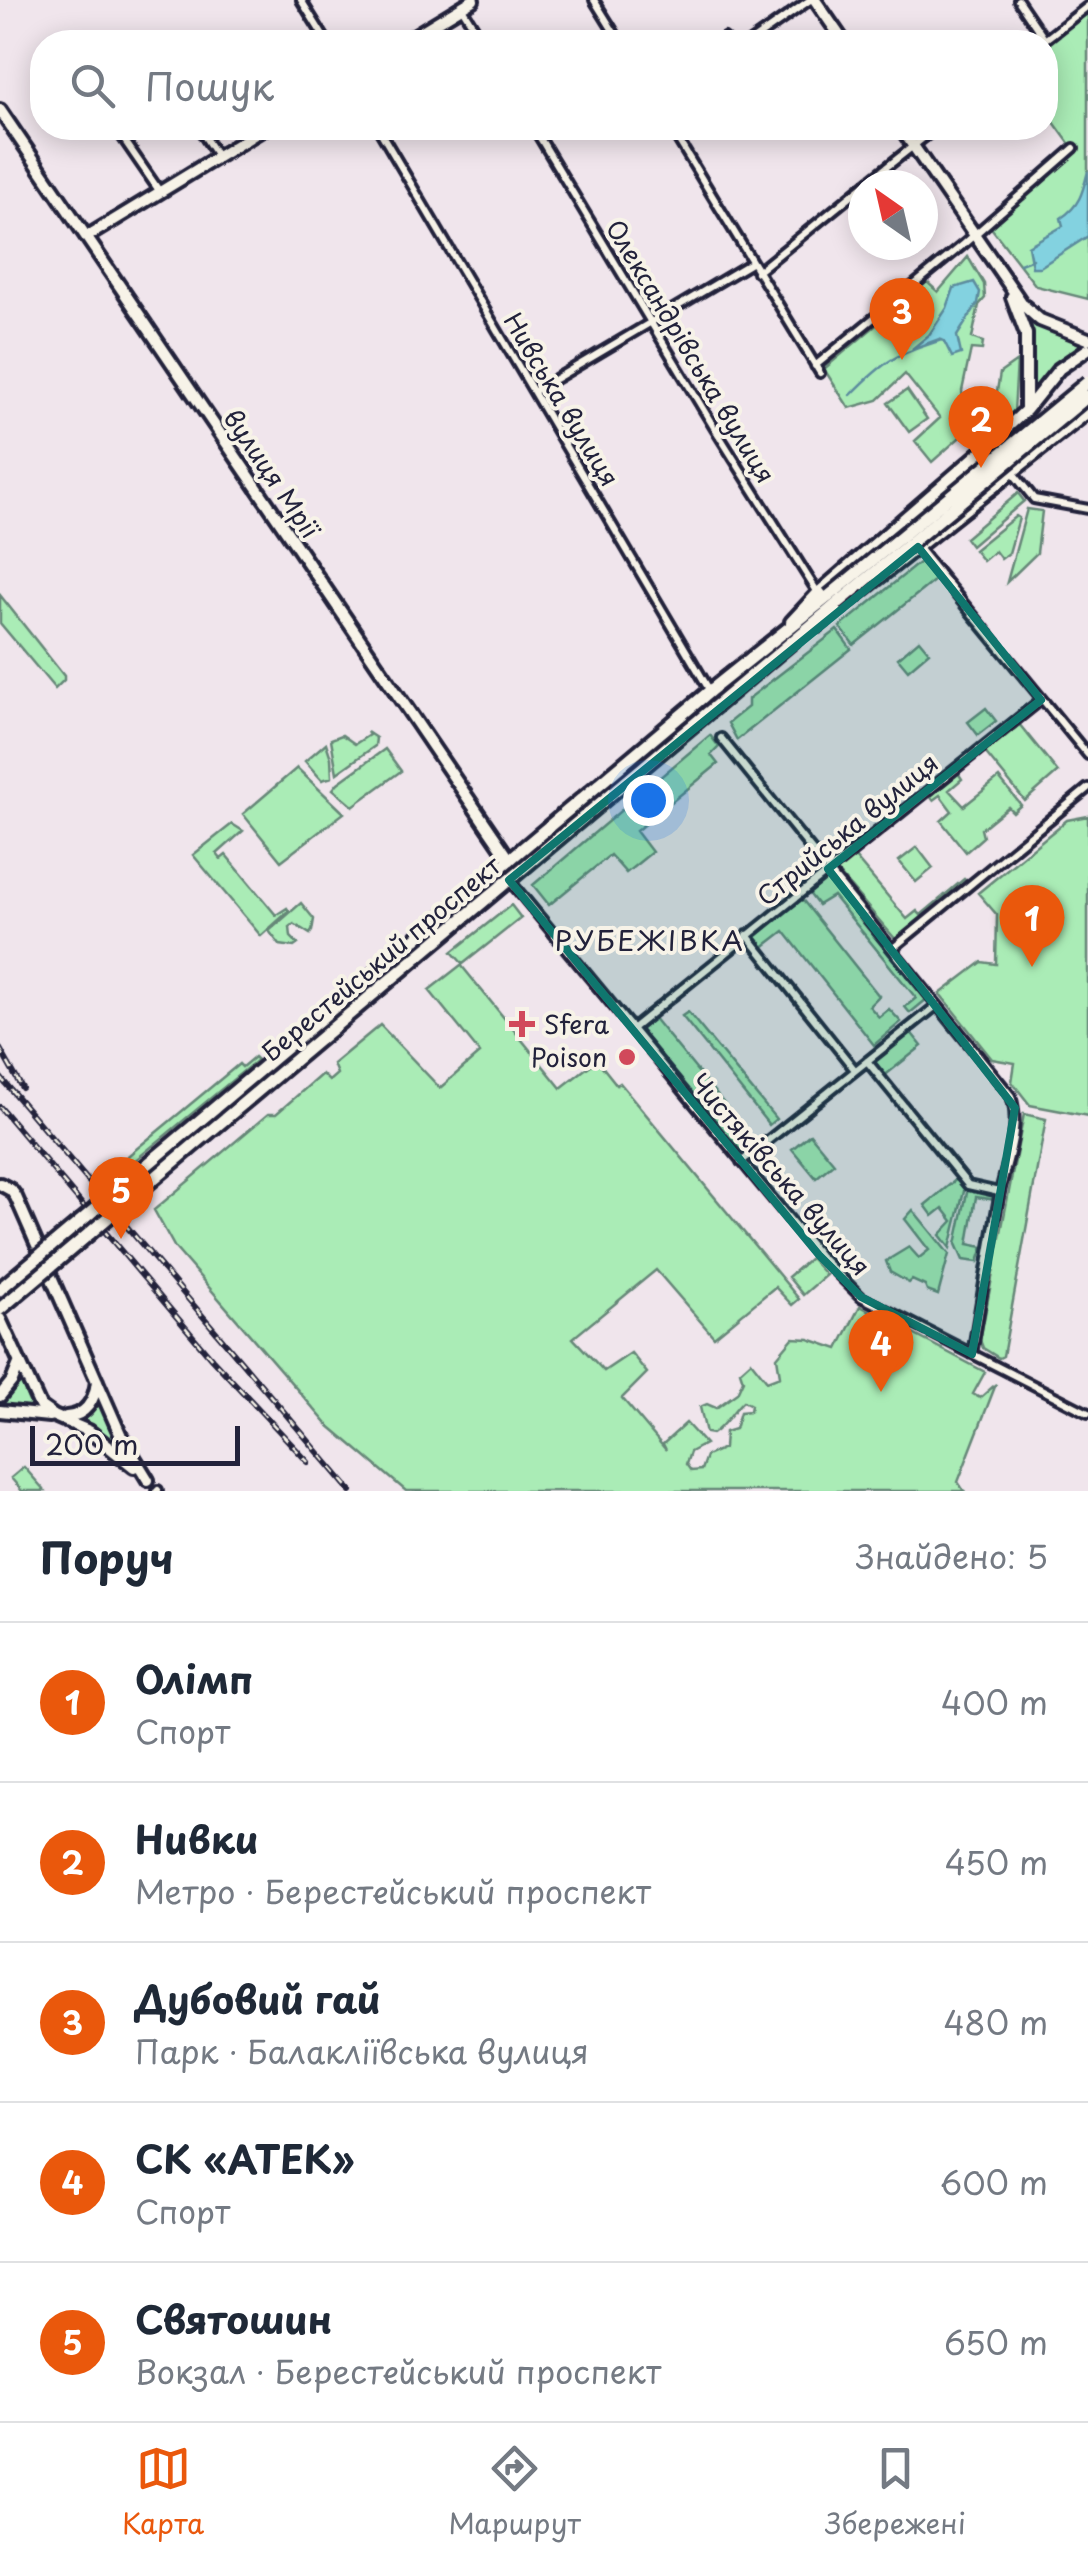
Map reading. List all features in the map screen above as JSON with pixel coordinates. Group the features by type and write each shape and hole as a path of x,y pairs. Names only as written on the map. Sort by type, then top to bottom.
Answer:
{"main road":[{"path":"424,30 473,0"},
{"path":"812,0 835,30"},
{"name":"вулиця Мрії","path":"0,110 510,860"},
{"path":"88,236 245,140"},
{"path":"909,140 1006,283 1040,320 1088,338"},
{"path":"1006,283 1026,334 1026,410"},
{"name":"Берестейський проспект","path":"792,644 828,598 1012,424 1059,369 1088,350"},
{"name":"Берестейський проспект","path":"828,598 1088,382"},
{"name":"Берестейський проспект","path":"0,1289 710,691 1088,396"},
{"name":"Берестейський проспект","path":"0,1309 792,644 1088,412"},
{"path":"1012,424 1012,438"},
{"path":"984,450 1000,448"},
{"path":"1024,451 1044,448"},
{"path":"0,1184 16,1198 121,1436 148,1480"},
{"path":"0,1319 40,1406 89,1431 158,1491"},
{"path":"0,1396 19,1364"},
{"path":"0,1411 72,1417 82,1412 94,1396 97,1377"}],"street":[{"path":"302,0 320,30"},
{"path":"594,0 613,30"},
{"path":"768,30 812,0"},
{"path":"1018,0 1036,30"},
{"path":"1057,30 1088,6"},
{"path":"462,7 476,30"},
{"path":"124,140 160,192"},
{"path":"207,140 218,156"},
{"name":"Нивська вулиця","path":"385,140 710,691"},
{"name":"Олександрівська вулиця","path":"541,140 650,322 828,598"},
{"path":"678,140 818,369 1074,148"},
{"path":"882,170 921,140"},
{"path":"757,272 848,197"},
{"path":"534,392 751,262"},
{"path":"1011,470 1034,499 1088,509"},
{"path":"918,547 1088,755"},
{"name":"Стрийська вулиця","path":"632,1028 1040,700"},
{"path":"721,738 1011,1096 1014,1132 972,1354"},
{"path":"892,950 1088,788"},
{"name":"Чистяківська вулиця","path":"509,880 818,1255 861,1297 1088,1414"},
{"path":"747,934 856,1070"},
{"path":"742,1162 936,1006"},
{"path":"866,1061 968,1186 1000,1192"}],"highlighted area":[{"path":"918,547 1041,700 828,869 1015,1108 972,1354 861,1297 819,1255 509,880"}],"green space":[{"path":"1088,12 1088,299 1036,286 989,225 1074,150 1058,128 1058,36"},
{"path":"968,257 984,284 985,298 979,305 972,338 983,342 982,350 971,349 962,391 967,431 932,462 915,441 940,418 905,374 878,400 849,408 824,369 927,282 938,292"},
{"path":"1029,319 1086,345 1054,366 1034,391"},
{"path":"1017,361 1014,412 990,433 1000,373"},
{"path":"907,390 927,419 909,432 888,403"},
{"path":"1018,493 1024,501 971,546 965,538"},
{"path":"1027,509 1042,511 1037,553 1007,582"},
{"path":"1016,516 1019,518 1009,553 1001,559 995,551 983,561 974,550"},
{"path":"920,562 935,580 854,645 840,627"},
{"path":"0,595 64,676 55,689 0,623"},
{"path":"837,630 851,649 737,740 728,723 748,707 748,699"},
{"path":"919,640 929,652 908,670 898,658"},
{"path":"986,708 996,721 978,735 968,722"},
{"path":"1019,724 1058,772 1025,801 984,751"},
{"path":"367,732 376,738 375,746 337,773 331,739 342,735 355,744 369,735"},
{"path":"710,735 719,747 711,755 718,764 636,831 652,852 626,873 610,855 549,905 533,885"},
{"path":"326,743 332,777 322,780 305,761"},
{"path":"385,749 401,771 353,806 333,789 338,783"},
{"path":"297,768 344,813 281,861 243,814"},
{"path":"957,771 962,779 949,790 964,806 999,778 1021,805 1013,812 1008,807 981,829 983,837 966,852 941,821 952,811 940,795 933,800 928,793"},
{"path":"1088,816 1088,1116 1030,1105 1012,1082 1015,1063 992,1059 940,994 982,962 996,964 997,915 978,893 1067,820"},
{"path":"232,824 243,831 217,854 221,859 226,855 276,915 287,908 289,911 261,936 193,855"},
{"path":"917,847 933,868 916,882 899,861"},
{"path":"855,857 907,919 917,911 921,915 964,879 968,883 897,941 836,870"},
{"path":"829,876 927,999 910,1013 905,1007 916,998 833,896 818,905 808,892"},
{"path":"801,898 879,996 869,1006 879,1017 889,1009 901,1022 874,1045 784,931 762,948 753,938"},
{"path":"301,903 314,919 312,931 310,934 294,924 290,927 291,937 298,944 280,945 269,931"},
{"path":"511,905 521,918 463,964 452,952"},
{"path":"461,965 561,1088 597,1060 799,1299 792,1305 775,1287 714,1337 656,1270 573,1338 604,1371 631,1353 647,1373 622,1398 666,1450 663,1444 686,1423 705,1444 690,1452 686,1464 691,1471 701,1470 706,1456 724,1448 725,1432 735,1429 740,1412 750,1411 751,1405 743,1401 712,1434 706,1433 700,1407 707,1404 716,1408 737,1393 743,1380 740,1371 751,1361 767,1381 780,1376 777,1357 793,1338 838,1349 860,1306 985,1372 973,1394 980,1398 996,1384 958,1482 964,1491 406,1491 327,1424 175,1248 154,1210 322,1074 329,1081 337,1074 333,1064 380,1025 440,1088 480,1053 429,990"},
{"path":"688,1012 776,1119 769,1125 682,1016"},
{"path":"653,1017 757,1144 741,1156 638,1031"},
{"path":"909,1030 922,1046 883,1077 870,1061"},
{"path":"254,1057 257,1060 109,1178 106,1174 239,1064 242,1067"},
{"path":"1024,1114 1046,1119 1003,1356 999,1358 983,1348 980,1340"},
{"path":"810,1134 834,1163 816,1178 792,1149"},
{"path":"958,1178 965,1187 950,1248 940,1235 953,1221 943,1208 933,1216 925,1205"},
{"path":"968,1188 997,1194 996,1200 976,1197 968,1244 983,1247 978,1262 963,1260 956,1244"},
{"path":"913,1210 949,1254 938,1295 890,1272 886,1261 909,1247 919,1258 929,1250 905,1219"},
{"path":"810,1258 826,1275 803,1295 788,1277"},
{"path":"20,1380 32,1409 0,1405 0,1402"},
{"path":"100,1404 116,1443 81,1423"},
{"path":"24,1467 45,1491 22,1491 11,1478"}],"water":[{"path":"1088,171 1088,236 1040,267 1032,267 1028,246 1063,226 1061,218 1077,203"},
{"path":"974,282 980,292 978,303 957,336 961,354 952,357 939,339 912,349 929,335 947,308 954,288"}],"waterway":[{"path":"1020,264 1033,259"},
{"path":"851,395 892,360 942,340"}],"railway":[{"path":"0,1049 22,1088"},
{"path":"0,1077 351,1491"},
{"path":"0,1107 212,1359 308,1462"}],"place":[{"name":"Дубовий гай","path":"902,360"},
{"name":"Нивки","path":"981,468"},
{"name":"Олімп","path":"1032,967"},
{"name":"Sfera","path":"522,1024"},
{"name":"Poison","path":"627,1057"},
{"name":"Святошин","path":"121,1239"},
{"name":"СК «АТЕК»","path":"881,1392"}],"district":[{"name":"РУБЕЖІВКА","path":"650,939"}]}
